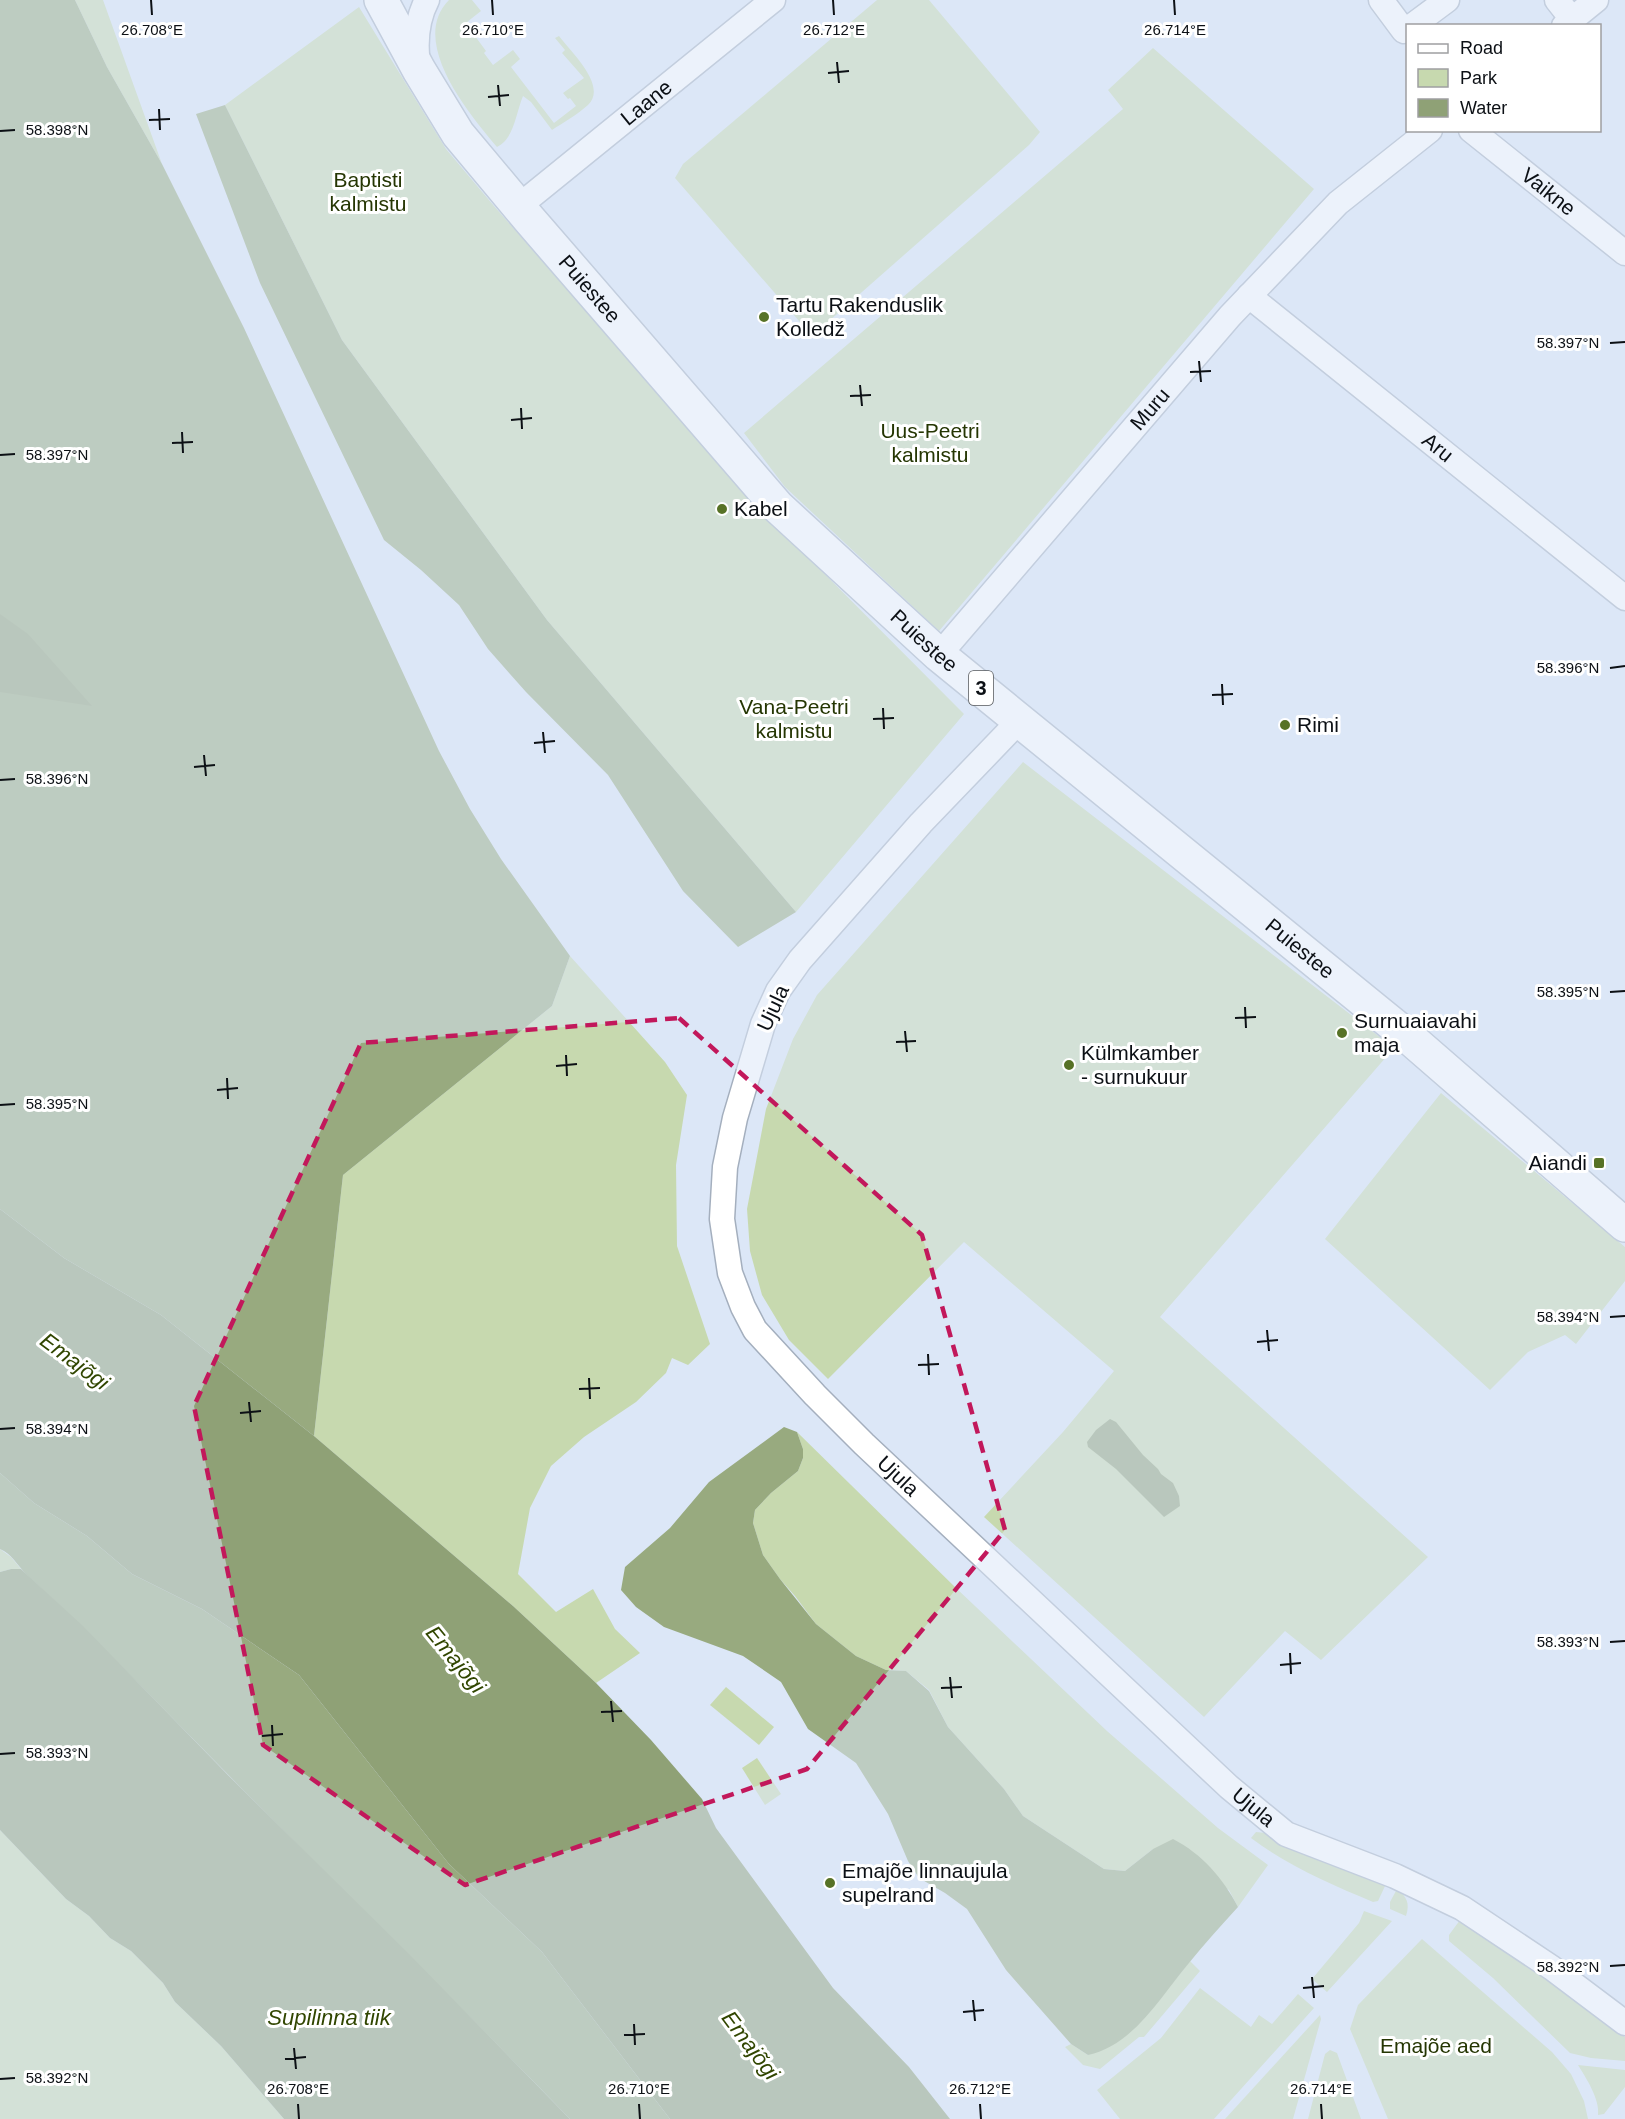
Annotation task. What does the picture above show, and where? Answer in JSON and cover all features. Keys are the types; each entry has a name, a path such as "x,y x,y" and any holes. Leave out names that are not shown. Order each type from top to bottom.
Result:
{"highway":[{"name":"Puiestee","path":"384,1 418,70 458,134 778,507 939,655 1412,1040 1625,1225"}],"street":[{"path":"418,70 417,36 420,18 427,0"},
{"name":"Laane","path":"519,206 773,0"},
{"path":"1381,0 1404,31 1406,29"},
{"path":"1415,24 1447,0"},
{"path":"1557,0 1568,22 1596,0"},
{"name":"Muru","path":"939,655 1249,296 1338,203 1427,132"},
{"name":"Vaikne","path":"1474,132 1625,253"},
{"name":"Aru","path":"1249,296 1625,598"},
{"name":"Ujula","path":"1019,721 921,823 800,960 778,991 764,1024 735,1118 725,1167 722,1219 730,1273 743,1307 755,1330 864,1444 1229,1787 1286,1834 1395,1876 1462,1908 1552,1968 1625,2023"}],"highlighted area":[{"path":"679,1018 922,1235 1005,1530 807,1769 465,1885 263,1745 194,1406 361,1043"}],"green space":[{"path":"75,0 103,0 162,164 107,67"},
{"path":"449,0 472,0 481,11 462,26 472,38 475,36 493,65 513,50 520,59 511,67 554,123 576,106 563,93 584,78 562,53 565,50 555,38 559,36 586,69 591,79 594,88 593,97 588,105 552,130 531,102 523,96 511,132 497,147 459,97 439,56 435,36 438,17"},
{"path":"877,0 929,0 1040,132 1029,145 812,336 675,178 683,164"},
{"name":"Vana-Peetri kalmistu","path":"359,7 446,149 494,206 756,505 964,714 796,912 547,620 342,340 225,105"},
{"name":"Uus-Peetri kalmistu","path":"1153,48 1314,189 939,631 785,487 744,433 1123,109 1108,90"},
{"path":"1023,762 1394,1048 1160,1317 1428,1557 1321,1660 1285,1631 1204,1717 984,1517 1063,1432 1114,1371 964,1242 828,1379 789,1340 762,1295 750,1251 747,1209 766,1109 793,1039 817,995"},
{"path":"570,956 665,1062 687,1095 676,1165 677,1246 710,1344 688,1365 672,1358 666,1373 636,1402 584,1437 551,1466 530,1508 518,1574 556,1612 593,1589 615,1629 640,1653 596,1683 513,1606 314,1436 343,1175 552,1006"},
{"path":"1441,1093 1625,1247 1625,1281 1576,1344 1565,1335 1528,1352 1490,1390 1325,1239"},
{"path":"797,1432 956,1588 1107,1731 1218,1828 1268,1865 1238,1907 1229,1890 1153,1849 1125,1871 1104,1869 1023,1816 1004,1789 948,1727 929,1690 906,1671 886,1670 856,1656 816,1624 763,1555 753,1523 755,1510 771,1493 798,1471 803,1458 803,1449"},
{"path":"0,1549 11,1557 21,1569 0,1572"},
{"path":"726,1687 774,1727 759,1745 710,1705"},
{"path":"757,1758 781,1794 765,1805 742,1768"},
{"path":"0,1830 66,1899 89,1916 110,1938 131,1951 163,1983 175,2002 221,2046 284,2119 0,2119"},
{"path":"1256,1832 1266,1833 1386,1884 1378,1901 1373,1902 1295,1866 1251,1838"},
{"path":"1397,1889 1407,1901 1406,1916 1390,1909 1390,1902"},
{"path":"1364,1911 1392,1921 1327,1992 1312,1979 1359,1923"},
{"path":"1460,1920 1478,1930 1625,2037 1625,2061 1591,2058 1570,2053 1493,1978 1449,1941 1449,1935"},
{"name":"Emajõe aed","path":"1422,1939 1552,2052 1571,2074 1584,2101 1588,2119 1388,2119 1350,2029 1358,2005"},
{"path":"1190,1961 1200,1971 1144,2037 1139,2037 1100,2069 1083,2065 1065,2047 1071,2044 1088,2055 1143,2019"},
{"path":"1200,1988 1251,2027 1259,2015 1272,2024 1298,1994 1314,2008 1214,2119 1120,2119 1097,2090 1161,2038"},
{"path":"1320,2015 1321,2019 1293,2119 1225,2119"},
{"path":"1330,2050 1337,2053 1361,2119 1308,2119 1325,2054"},
{"path":"1578,2065 1625,2070 1625,2087 1604,2114 1598,2115 1595,2096"}],"shaded area":[{"path":"0,0 75,0 107,67 162,164 244,328 439,751 470,809 501,859 570,956 552,1006 343,1175 314,1436 161,1315 64,1258 0,1209"},
{"path":"225,105 342,340 547,620 796,912 738,947 683,891 608,775 526,692 488,649 459,605 384,540 260,283 196,114"},
{"path":"784,1427 797,1432 803,1449 803,1458 798,1471 771,1493 755,1510 753,1523 763,1555 816,1624 856,1656 886,1670 906,1671 929,1691 948,1727 1004,1789 1023,1816 1104,1869 1125,1871 1153,1849 1173,1839 1184,1845 1211,1868 1226,1886 1238,1907 1145,2018 1119,2041 1104,2050 1088,2055 1071,2044 1006,1970 967,1909 919,1878 908,1861 888,1814 856,1763 808,1729 781,1682 743,1656 664,1627 636,1607 621,1590 625,1567 670,1528 709,1482"},
{"path":"0,1473 34,1503 87,1536 132,1574 202,1609 299,1675 449,1864 542,1952 670,2119 570,2119 71,1616 0,1549"}],"water":[{"path":"0,614 28,634 92,706 0,692"},
{"name":"Emajõgi","path":"0,1209 64,1258 161,1315 314,1436 513,1606 596,1683 651,1740 702,1799 716,1828 833,1988 909,2067 950,2119 670,2119 542,1952 449,1864 299,1675 202,1609 132,1574 87,1536 34,1503 0,1473"},
{"path":"1110,1419 1116,1422 1161,1474 1173,1483 1179,1496 1180,1506 1164,1517 1116,1469 1088,1447 1087,1442 1096,1430"},
{"name":"Supilinna tiik","path":"21,1569 83,1626 570,2119 284,2119 221,2046 175,2002 163,1983 131,1951 110,1938 89,1916 66,1899 0,1830 0,1572"}],"place":[{"name":"Tartu Rakenduslik Kolledž","path":"764,317"},
{"name":"Kabel","path":"722,509"},
{"name":"Rimi","path":"1285,725"},
{"name":"Surnuaiavahi maja","path":"1342,1033"},
{"name":"Külmkamber - surnukuur","path":"1069,1065"},
{"name":"Aiandi","path":"1599,1163"},
{"name":"Emajõe linnaujula supelrand","path":"830,1883"}],"park label":[{"name":"Baptisti kalmistu","path":"368,192"}]}
